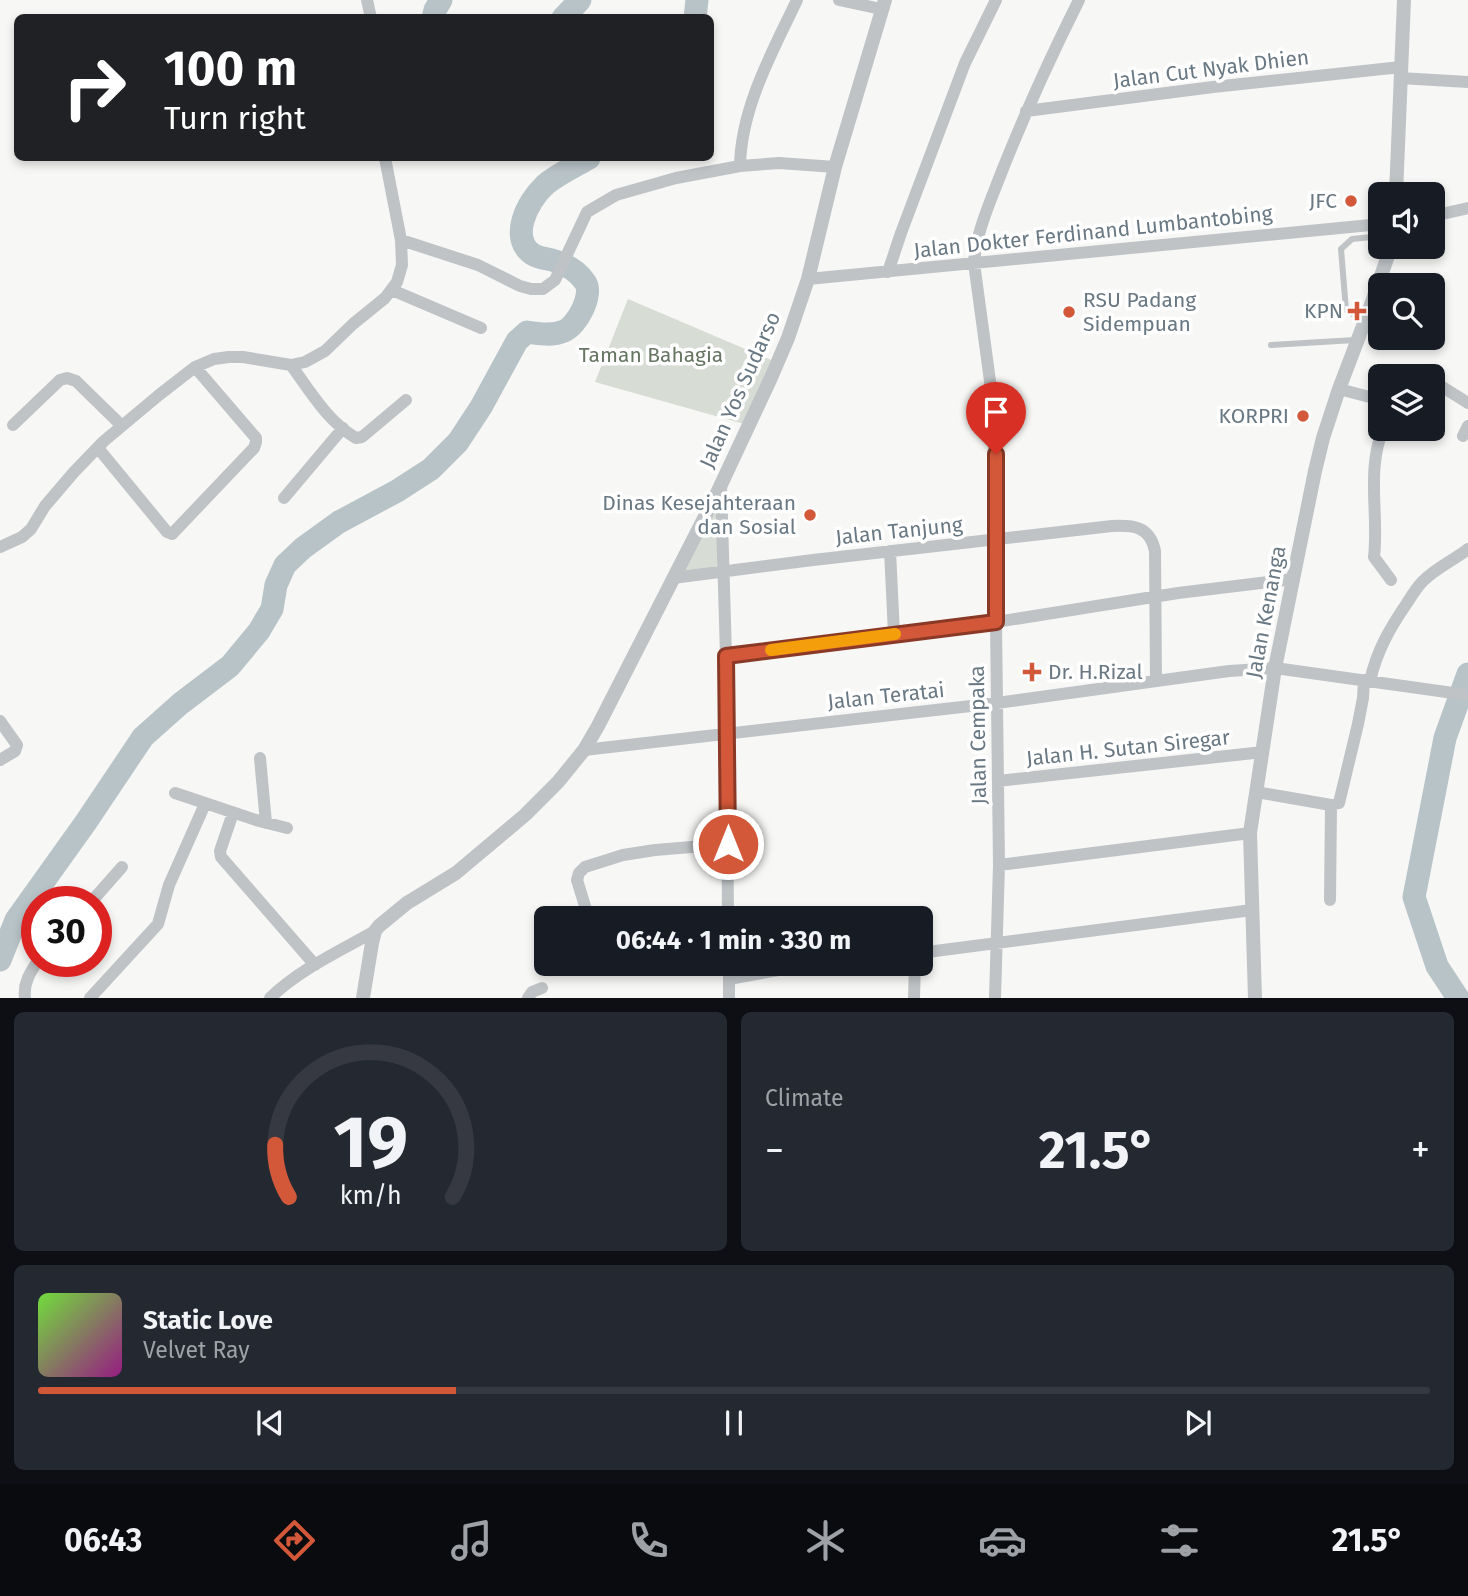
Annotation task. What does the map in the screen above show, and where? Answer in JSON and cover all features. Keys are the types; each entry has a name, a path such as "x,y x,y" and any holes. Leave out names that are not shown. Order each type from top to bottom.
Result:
{"street":[{"path":"740,166 745,127 752,104 768,60 797,0"},
{"path":"839,0 883,4"},
{"path":"888,272 965,63 996,0"},
{"name":"Jalan Cempaka","path":"995,998 999,865 996,484 993,411 974,263 977,240 1026,111 1079,0"},
{"path":"1396,182 1404,0"},
{"name":"Jalan Yos Sudarso","path":"375,931 407,903 456,873 525,815 558,782 584,750 598,726 721,484 788,338 808,279 835,167 883,4"},
{"name":"Jalan Cut Nyak Dhien","path":"1026,111 1227,86 1400,72 1468,82"},
{"path":"0,547 22,537 31,529 45,506 98,448 195,367 214,359 243,357 291,365 305,362 325,351 392,290 402,265 401,240 386,161"},
{"path":"401,240 478,265 531,289 543,289 556,278 587,212 616,195 676,178 740,166 779,163 835,167"},
{"path":"1445,213 1468,208"},
{"name":"Jalan Dokter Ferdinand Lumbantobing","path":"808,279 1368,225"},
{"name":"Jalan Kenanga","path":"1255,998 1250,833 1275,668 1317,460 1339,389 1387,259"},
{"path":"392,290 481,328"},
{"path":"291,365 323,409 352,436 359,439 406,400"},
{"path":"98,448 167,532 172,534 254,448 256,442 256,438 195,367"},
{"path":"13,425 60,380 67,378 76,381 122,426"},
{"path":"1339,389 1368,397"},
{"path":"1445,389 1468,403"},
{"path":"284,498 343,428"},
{"path":"1379,441 1373,475 1374,557 1391,580"},
{"path":"721,484 729,906"},
{"name":"Jalan Tanjung","path":"673,578 1112,526 1137,527 1144,531 1153,543 1155,551 1156,681"},
{"path":"1256,792 1339,803 1367,681 1376,656 1393,623 1417,588 1425,579 1468,549"},
{"path":"890,551 894,634"},
{"path":"726,656 996,622 1178,593 1294,579"},
{"name":"Jalan Teratai","path":"584,750 997,703 1229,671 1275,668 1468,695"},
{"path":"0,721 17,745 15,751 0,760"},
{"name":"Jalan H. Sutan Siregar","path":"998,782 1263,752"},
{"path":"260,758 265,823"},
{"path":"175,793 287,828"},
{"path":"90,998 158,924 169,885 205,804"},
{"path":"1330,900 1331,804"},
{"path":"233,813 220,851 221,857 315,965"},
{"path":"999,865 1250,833"},
{"path":"585,906 578,880 579,873 585,867 623,855 728,844"},
{"path":"105,886 122,867"},
{"path":"933,951 1252,910"},
{"path":"270,998 315,965 375,931"},
{"path":"363,998 375,931"},
{"path":"729,998 729,979 746,976"},
{"path":"914,998 915,976"},
{"path":"25,998 28,977"},
{"path":"528,998 532,992 542,988"}],"lane":[{"path":"1364,321 1346,310 1341,249 1352,239 1368,237"},
{"path":"1271,345 1357,340"}],"green space":[{"name":"Taman Bahagia","path":"628,299 771,360 744,424 595,382"},
{"path":"718,492 721,570 677,575"}],"waterway":[{"path":"434,14 441,0"},
{"path":"567,14 580,0"},
{"path":"695,14 697,0"},
{"path":"0,960 16,920 143,737 180,704 230,666 259,631 272,609 276,585 285,565 339,522 431,469 458,442 481,407 517,341 527,332 555,334 574,323 586,301 585,282 568,267 534,255 526,248 521,231 532,201 544,186 584,161"},
{"path":"1458,998 1437,966 1414,897 1445,738 1468,674"}],"slow traffic":[{"path":"771,650 895,634"}],"place":[{"name":"JFC","path":"1351,201"},
{"name":"KPN","path":"1357,311"},
{"name":"RSU Padang Sidempuan","path":"1069,312"},
{"name":"KORPRI","path":"1303,416"},
{"name":"Dinas Kesejahteraan dan Sosial","path":"810,515"},
{"name":"Dr. H.Rizal","path":"1032,672"}],"route":[{"path":"728,844 726,656 996,622 996,454"}]}
